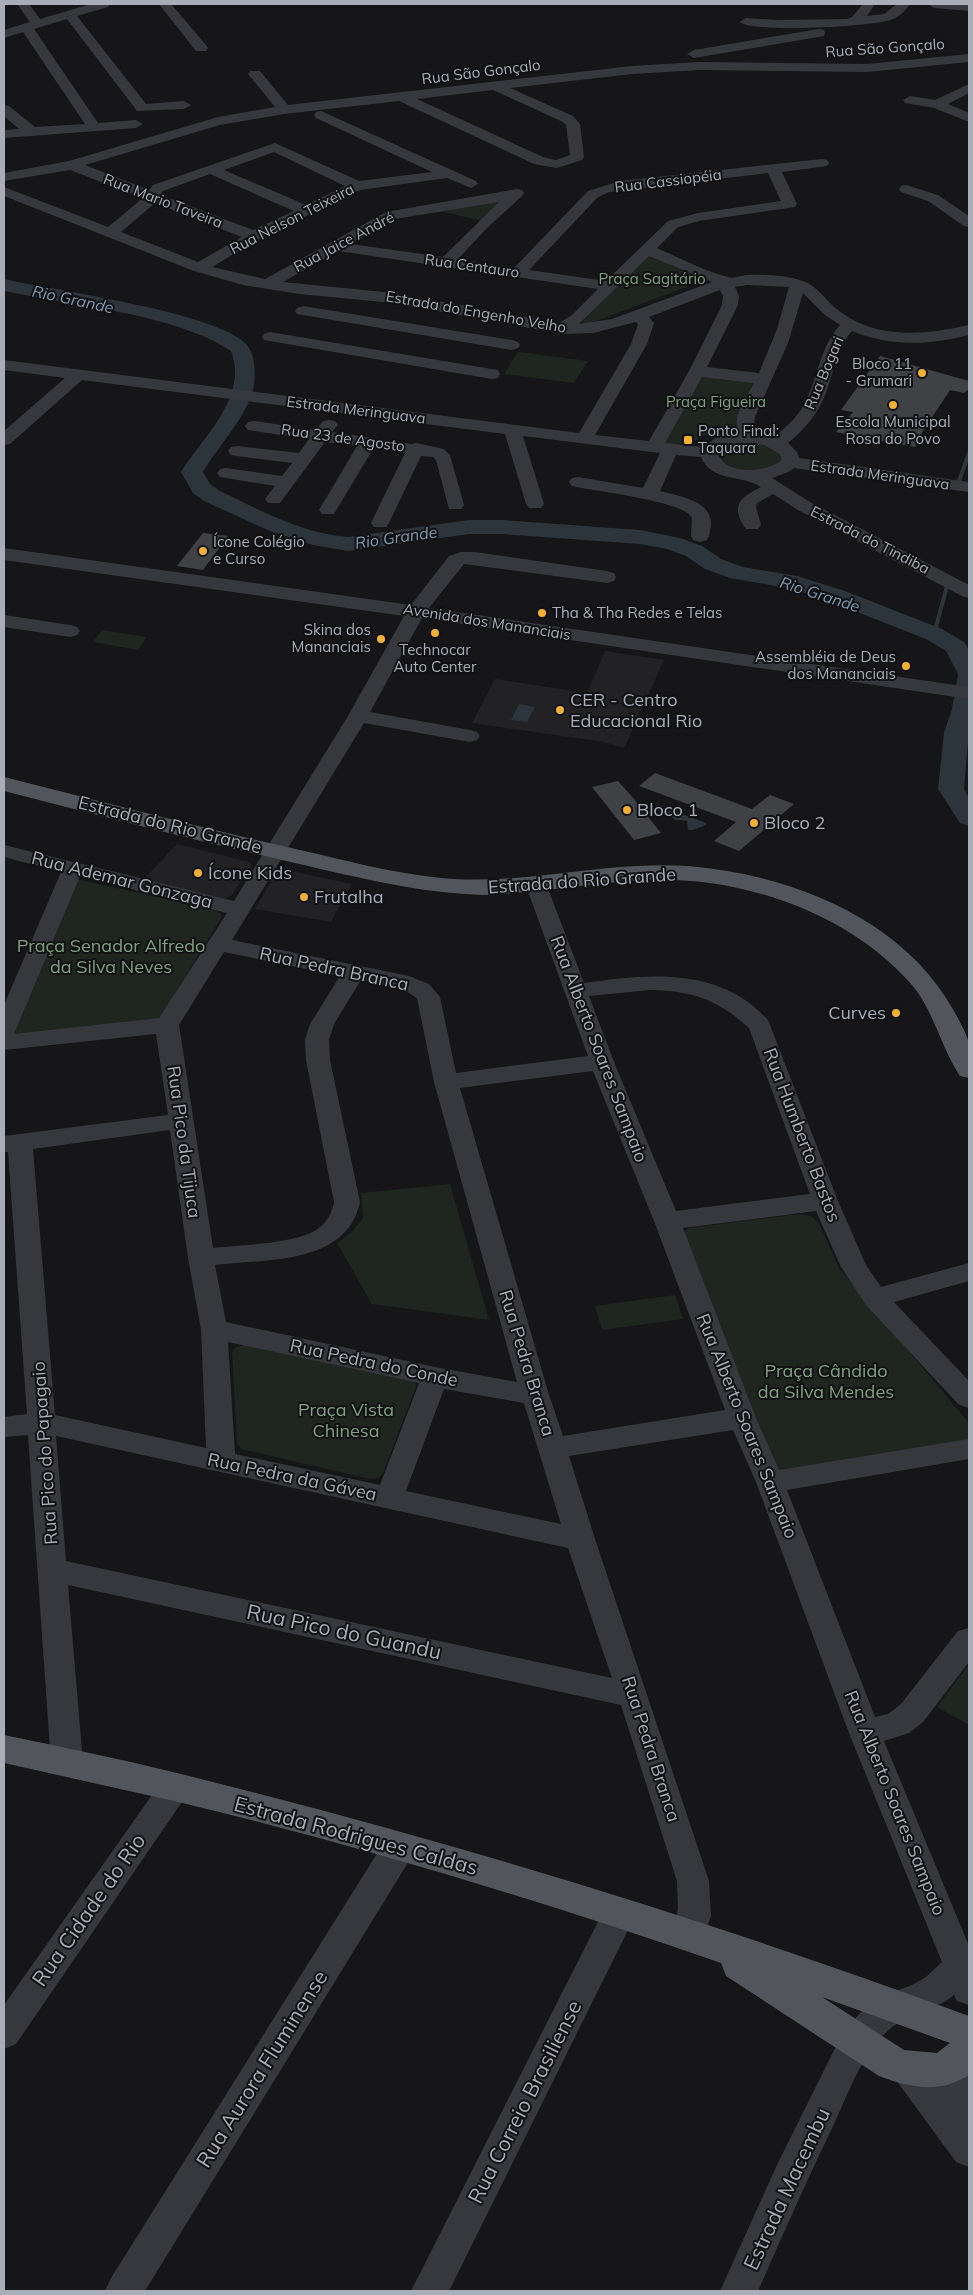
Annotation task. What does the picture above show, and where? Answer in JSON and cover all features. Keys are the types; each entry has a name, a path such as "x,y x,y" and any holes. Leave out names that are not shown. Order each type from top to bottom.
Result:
{"main road":[{"name":"Estrada do Rio Grande","path":"4,784 276,852 390,878 437,886 481,888 537,886 653,873 685,874 773,891 807,902 862,929 909,965 937,1004 969,1070"},
{"name":"Estrada Rodrigues Caldas","path":"4,1749 175,1787 400,1846 620,1912 897,2006 969,2033"},
{"name":"Estrada Rodrigues Caldas","path":"696,1939 883,2057 928,2072 960,2056"}],"street":[{"path":"23,4 33,27 94,127"},
{"path":"4,34 70,16 82,7 104,4"},
{"path":"165,4 201,48"},
{"path":"857,20 869,4"},
{"path":"746,22 798,24 883,19 894,16 904,4"},
{"path":"934,4 969,7"},
{"path":"70,16 142,108 184,105"},
{"path":"657,68 656,62 676,56 819,33"},
{"name":"Rua São Gonçalo","path":"4,177 71,165 218,121 284,110 657,68 732,66 867,68 969,58"},
{"path":"255,74 284,110"},
{"path":"402,97 539,161 557,164 577,158 573,124 568,119 496,87"},
{"path":"937,104 969,88"},
{"path":"910,100 937,104 969,118"},
{"path":"4,109 32,132"},
{"path":"322,115 471,184"},
{"path":"4,134 136,124"},
{"path":"111,232 152,198 158,188 275,147 358,186"},
{"name":"Rua Cassiopéia","path":"518,272 598,191 620,185 822,164"},
{"name":"Rua Mario Taveira","path":"71,165 254,236"},
{"path":"210,169 304,210"},
{"path":"773,169 797,202 682,220 673,224 608,286 579,329 592,338 605,326 642,319 658,308 705,288 725,282 752,279 804,287 834,315 850,324 887,335 913,339 949,336 969,330"},
{"name":"Rua Nelson Teixeira","path":"199,268 304,210 358,186 448,174"},
{"path":"906,189 933,198 969,223"},
{"name":"Estrada do Engenho Velho","path":"4,191 199,268 267,284 422,302 562,329 579,329"},
{"name":"Rua Jaice André","path":"267,284 336,246 378,220 402,211 518,192 482,224"},
{"path":"413,210 482,224"},
{"path":"446,263 482,224"},
{"name":"Rua Centauro","path":"336,246 608,286"},
{"path":"646,249 725,282 732,296 730,304 697,370 662,448 649,495"},
{"path":"755,438 744,424 765,379 792,308 797,285"},
{"path":"397,326 422,302"},
{"path":"792,308 822,304"},
{"path":"302,311 512,345"},
{"path":"299,342 329,315"},
{"path":"584,439 639,344 642,319"},
{"name":"Rua Bogari","path":"777,443 804,419 814,402 838,336 850,324"},
{"path":"270,337 492,374"},
{"path":"464,369 487,341"},
{"name":"Estrada Meringuava","path":"4,365 271,400 708,453"},
{"path":"697,370 765,379"},
{"path":"4,440 79,374"},
{"path":"274,499 342,408"},
{"name":"Rua 23 de Agosto","path":"254,426 424,449"},
{"path":"512,430 535,504"},
{"path":"752,525 747,507 748,500 790,462 791,456 786,449 777,443 755,438 724,441 714,446 708,453 709,460 726,471 768,480"},
{"path":"328,510 368,442"},
{"path":"380,523 399,486 424,449 438,453 444,459 455,505"},
{"path":"236,451 304,459"},
{"name":"Estrada Meringuava","path":"790,462 969,487"},
{"path":"226,473 287,482"},
{"name":"Estrada do Tindiba","path":"768,480 804,506 969,592"},
{"path":"578,482 649,495 694,506 700,513 700,536"},
{"name":"Avenida dos Mananciais","path":"7,558 416,612 969,693"},
{"path":"4,1043 166,1025 276,852 358,716 416,612 456,560 475,558 607,577"},
{"path":"4,621 70,631"},
{"path":"358,716 470,736"},
{"name":"Rua Ademar Gonzaga","path":"4,851 239,909"},
{"path":"4,1032 73,868"},
{"name":"Rua Alberto Soares Sampaio","path":"537,886 574,991 667,1221 742,1418 770,1482 865,1733 965,1977 950,1978 923,1998 897,2006"},
{"name":"Rua Pedra Branca","path":"217,944 409,983 421,989 428,997 446,1082 534,1395 553,1448 580,1539 634,1695 693,1881 696,1899 692,1927 696,1939"},
{"path":"201,1258 304,1246 326,1236 344,1216 347,1202 318,1060 317,1040 322,1024 355,971"},
{"name":"Rua Humberto Bastos","path":"574,991 644,982 667,982 717,994 748,1012 760,1025 825,1201 854,1267 875,1298 969,1398"},
{"name":"Rua Pico da Tijuca","path":"166,1025 201,1258 214,1329 222,1462"},
{"path":"446,1082 602,1062"},
{"path":"12,1144 181,1121"},
{"name":"Rua Pico do Papagaio","path":"12,1144 42,1423 68,1763"},
{"path":"667,1221 825,1201"},
{"path":"875,1298 969,1272"},
{"name":"Rua Pedra do Conde","path":"214,1329 435,1377 534,1395"},
{"path":"388,1498 435,1377"},
{"path":"553,1448 742,1418"},
{"name":"Rua Pedra da Gávea","path":"4,1427 42,1423 580,1539"},
{"path":"770,1482 969,1449"},
{"name":"Rua Pico do Guandu","path":"54,1570 634,1695"},
{"path":"865,1733 898,1724 912,1713 969,1640"},
{"name":"Rua Cidade do Rio","path":"4,2033 175,1787"},
{"name":"Rua Aurora Fluminense","path":"124,2291 400,1846"},
{"name":"Rua Correio Brasiliense","path":"430,2291 620,1912"},
{"name":"Estrada Macembu","path":"739,2291 789,2179 834,2086 883,2057 878,2017 897,2006"},
{"path":"960,2056 950,2088 952,2107 965,2145"},
{"path":"883,2057 965,2145"}],"shaded area":[{"name":"CER - Centro Educacional Rio","path":"605,651 664,660 624,748 604,742 472,723 495,679 587,693"},
{"path":"519,704 535,707 527,722 511,720"},
{"path":"671,810 706,823 706,825 688,830 687,821 673,818 667,813"},
{"name":"Ícone Kids","path":"177,844 249,862 252,865 231,896 224,899 143,880"},
{"name":"Frutalha","path":"280,870 352,884 331,922 255,909 276,873"}],"green space":[{"path":"495,202 501,204 483,221 435,210"},
{"name":"Praça Sagitário","path":"645,256 650,256 705,280 591,323 584,323 583,321"},
{"path":"518,352 588,361 574,383 504,374"},
{"name":"Praça Figueira","path":"702,375 755,380 755,385 736,426 706,435 690,445 666,444 663,441"},
{"path":"746,441 763,442 779,449 783,460 767,468 751,471 735,468 719,458 720,449 728,444"},
{"path":"102,630 147,637 138,650 93,642"},
{"name":"Praça Senador Alfredo da Silva Neves","path":"76,879 213,909 221,914 221,918 164,1012 156,1020 14,1036 7,1027"},
{"path":"450,1184 489,1320 372,1304 337,1243 352,1232 363,1218 361,1193"},
{"name":"Praça Cândido da Silva Mendes","path":"800,1214 811,1216 819,1223 839,1268 969,1423 969,1442 960,1446 779,1471 769,1466 682,1232 689,1228"},
{"path":"675,1295 683,1319 602,1330 595,1306"},
{"name":"Praça Vista Chinesa","path":"245,1345 415,1382 416,1387 383,1473 379,1478 370,1479 241,1449 237,1443 232,1352 236,1347"},
{"path":"969,1664 969,1725 937,1707"}],"building":[{"path":"880,356 969,381 969,389 964,393 950,390 921,434 923,434 915,447 836,432 853,412 841,410"},
{"name":"Ícone Colégio e Curso","path":"203,533 228,536 203,570 177,566"},
{"path":"655,773 752,809 770,795 794,804 739,851 714,841 736,822 639,786"},
{"name":"Bloco 1","path":"618,781 661,833 634,840 592,787"}],"waterway":[{"name":"Rio Grande","path":"4,285 165,318 223,336 238,347 244,365 242,393 230,416 192,472 201,488 212,496 278,527 313,539 348,544 469,527 502,527 640,537 672,543 694,551 713,564 738,573 797,583 837,596 934,634 956,647 969,672"},
{"path":"959,481 969,453"},
{"path":"934,634 947,586"},
{"name":"Rio Grande","path":"969,676 964,709 956,733 951,789 969,818"}],"place":[{"name":"Bloco 11 - Grumari","path":"922,373"},
{"name":"Escola Municipal Rosa do Povo","path":"893,405"},
{"name":"Ponto Final: Taquara","path":"688,440"},
{"name":"Ícone Colégio e Curso","path":"203,551"},
{"name":"Tha & Tha Redes e Telas","path":"542,613"},
{"name":"Technocar Auto Center","path":"435,633"},
{"name":"Skina dos Mananciais","path":"381,639"},
{"name":"Assembléia de Deus dos Mananciais","path":"906,666"},
{"name":"CER - Centro Educacional Rio","path":"560,710"},
{"name":"Bloco 1","path":"627,810"},
{"name":"Bloco 2","path":"754,823"},
{"name":"Ícone Kids","path":"198,873"},
{"name":"Frutalha","path":"304,897"},
{"name":"Curves","path":"896,1013"}]}
